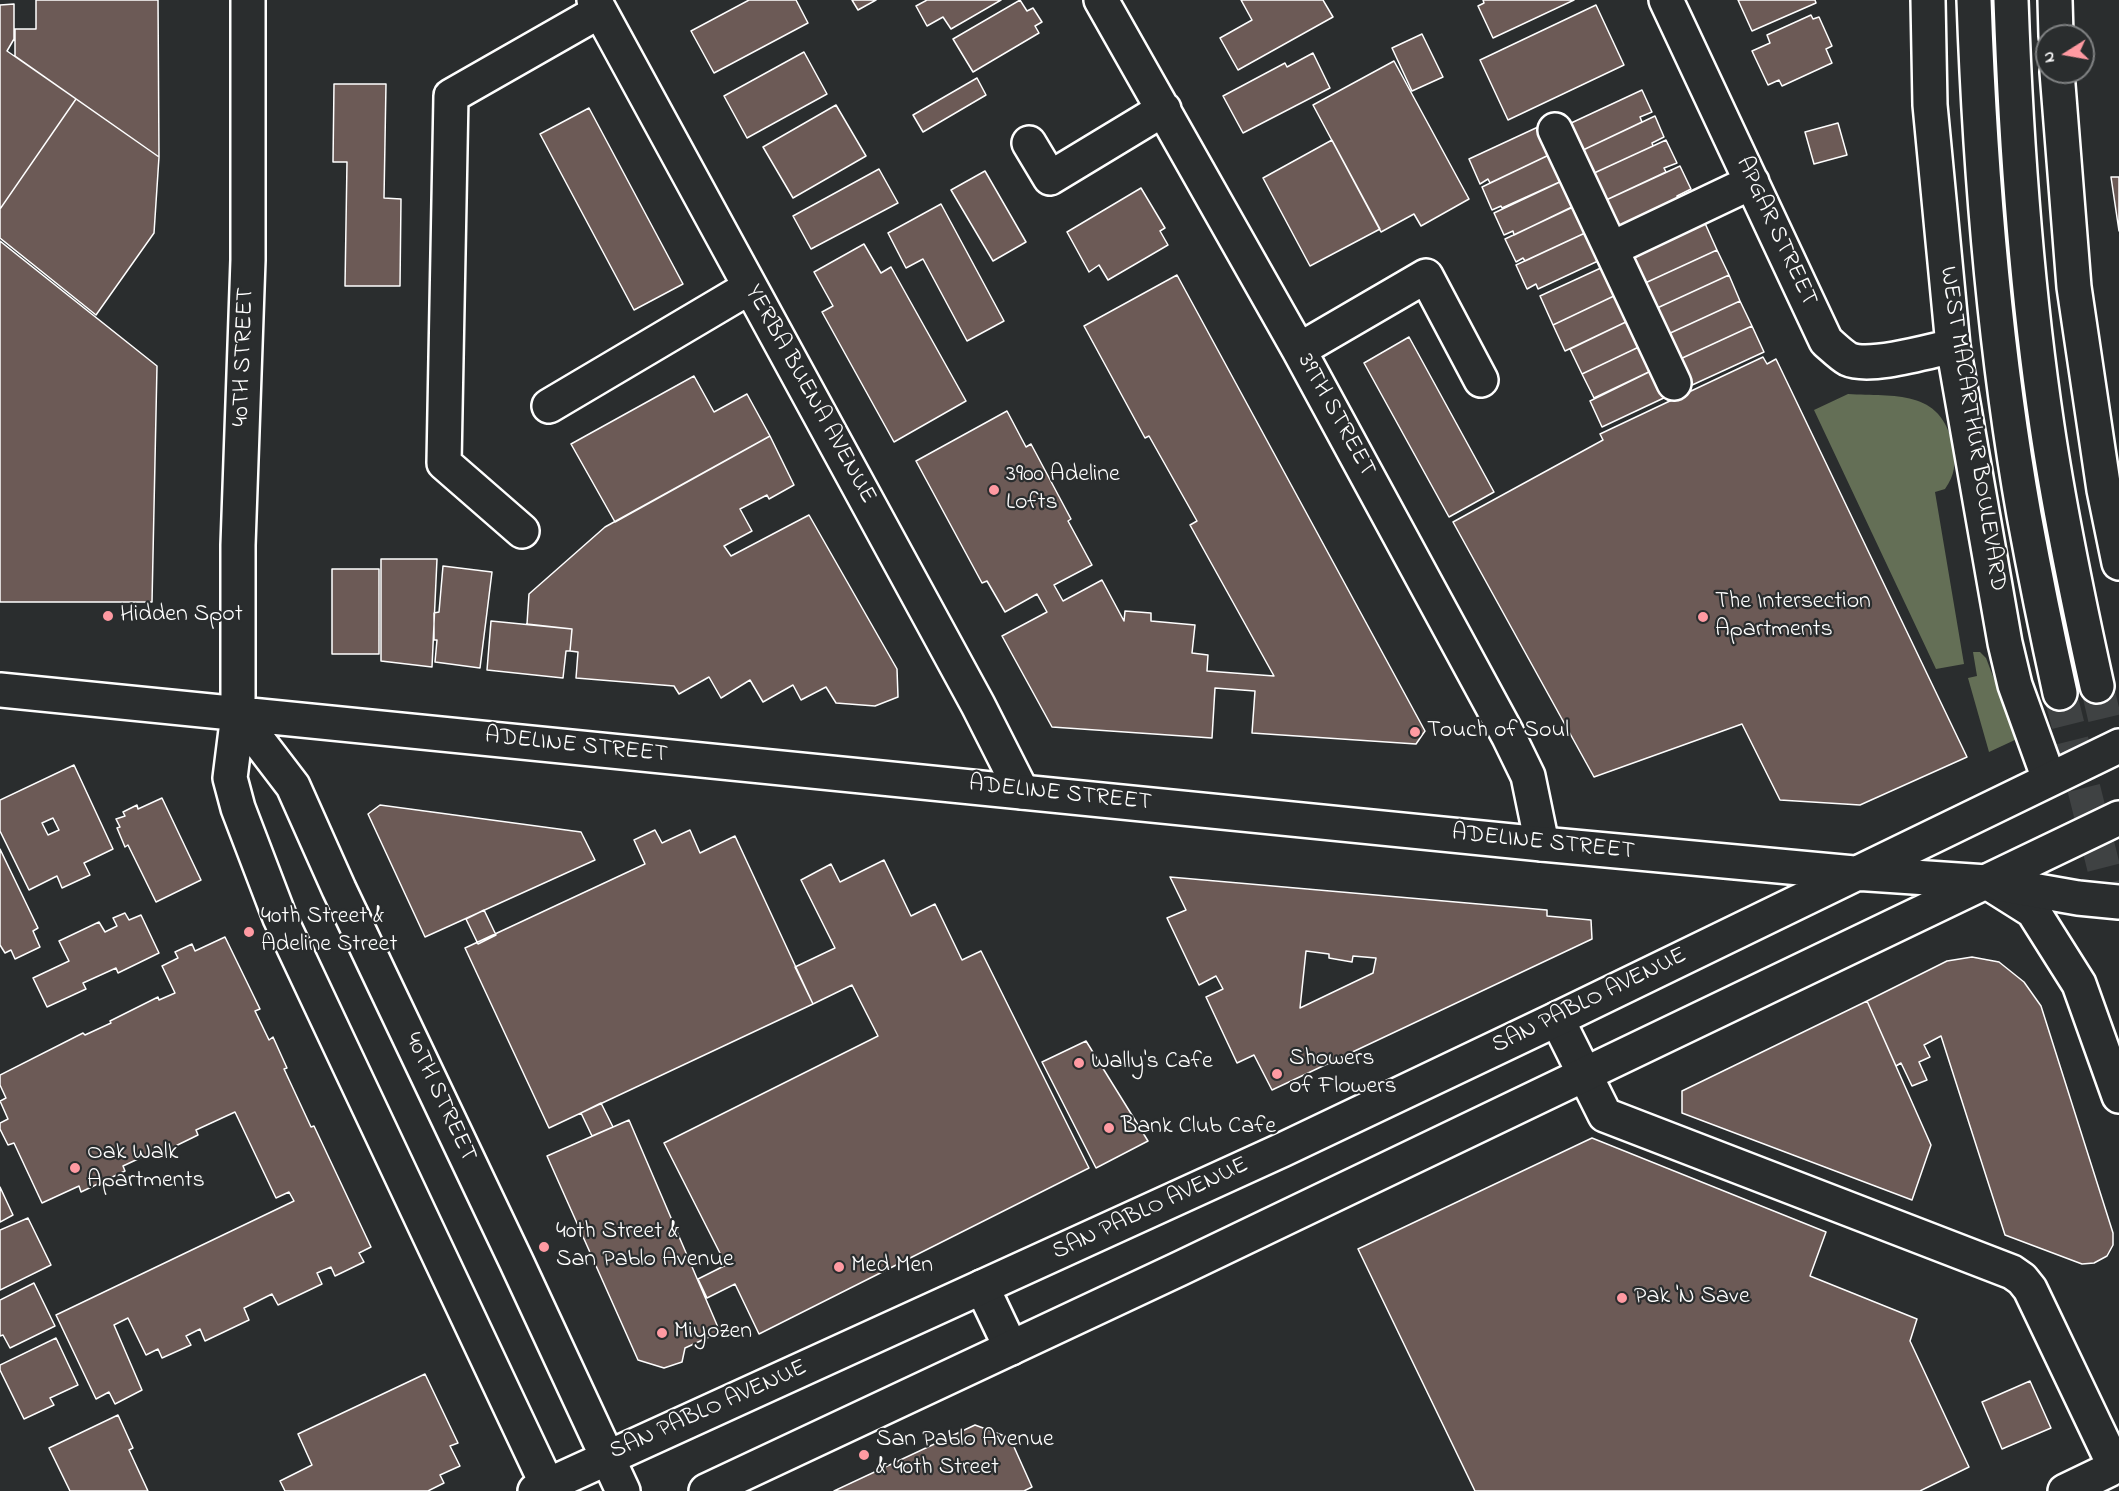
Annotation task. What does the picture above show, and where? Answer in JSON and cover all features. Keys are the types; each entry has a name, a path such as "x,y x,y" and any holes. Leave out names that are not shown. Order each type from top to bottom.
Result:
{"main road":[{"name":"40TH STREET","path":"248,0 248,260 238,545 238,714 230,778 238,808 280,918 544,1489"},
{"name":"39TH STREET","path":"1101,0 1299,350 1528,776 1542,844"},
{"name":"APGAR STREET","path":"1666,0 1826,341 1848,359 1865,362 1883,361 1953,346"},
{"name":"WEST MACARTHUR BOULEVARD","path":"1928,0 1929,105 1953,346 2005,643 2015,685 2049,778"},
{"path":"1974,0 1983,177 2000,348 2024,514 2060,693"},
{"path":"2011,0 2019,174 2047,425 2074,577 2097,686"},
{"path":"2055,0 2056,24"},
{"path":"522,531 444,463 452,96 597,5"},
{"name":"YERBA BUENA AVENUE","path":"597,5 978,705 1022,792"},
{"path":"2058,84 2074,287 2104,490 2119,563"},
{"path":"1029,143 1050,178 1164,109"},
{"path":"1555,130 1674,383"},
{"path":"1611,249 1752,182"},
{"path":"1299,350 1426,276 1481,380"},
{"path":"549,406 750,287"},
{"name":"ADELINE STREET","path":"0,690 1542,844 1854,873 1987,882 2078,898 2119,902"},
{"name":"40TH STREET","path":"238,714 293,786 339,889 623,1491"},
{"name":"SAN PABLO AVENUE","path":"544,1489 608,1457 1290,1146 2119,746"},
{"path":"706,1491 1011,1348 2119,818"},
{"path":"1987,882 2032,911 2079,984 2119,1096"},
{"path":"1557,1019 1605,1115 2012,1272 2022,1279 2030,1289 2117,1466 2065,1491"},
{"path":"982,1287 1011,1348"}],"green space":[{"path":"1848,394 1898,396 1913,399 1927,405 1938,414 1947,427 1953,446 1954,469 1945,489 1935,492 1964,664 1936,669 1814,410"},
{"path":"1973,652 1980,652 1986,658 2017,739 1989,752 1968,678 1977,676"}],"building":[{"path":"36,0 158,0 159,157 15,56 15,29 36,29"},
{"path":"749,0 796,0 808,23 714,73 691,31"},
{"path":"852,0 876,0 858,10"},
{"path":"927,0 1001,0 951,29 943,17 927,26 916,6"},
{"path":"1020,0 1027,11 1033,8 1042,22 1035,26 1039,33 973,72 953,39"},
{"path":"1241,0 1323,0 1333,17 1238,70 1220,38 1252,20"},
{"path":"1483,0 1574,0 1493,38 1478,6 1484,3"},
{"path":"1738,0 1815,0 1816,3 1752,31"},
{"path":"14,4 14,39 7,51 76,99 0,209 0,5"},
{"path":"1596,5 1624,65 1508,120 1480,60"},
{"path":"1811,15 1813,19 1819,17 1832,46 1826,49 1832,63 1782,86 1779,80 1768,85 1752,51 1770,43 1767,35"},
{"path":"1422,34 1443,77 1412,91 1392,48"},
{"path":"804,52 827,94 747,138 724,96"},
{"path":"1313,53 1330,88 1243,133 1223,96 1285,63 1287,67"},
{"path":"1394,61 1469,199 1421,226 1414,214 1381,232 1313,105"},
{"path":"977,78 986,95 923,132 913,115"},
{"path":"334,84 386,84 384,198 401,199 400,286 345,286 347,162 333,162"},
{"path":"1642,90 1652,112 1640,117 1642,122 1581,151 1569,124"},
{"path":"76,99 159,157 154,233 96,315 0,238 0,209"},
{"path":"836,105 866,156 793,198 763,147"},
{"path":"589,108 683,284 634,310 540,134"},
{"path":"1655,116 1664,137 1652,143 1653,146 1592,174 1581,151"},
{"path":"1838,123 1847,155 1814,164 1805,132"},
{"path":"1538,127 1551,154 1490,183 1488,179 1480,184 1469,159"},
{"path":"1332,140 1380,229 1310,266 1263,178"},
{"path":"1666,140 1677,163 1664,168 1666,172 1604,201 1592,174"},
{"path":"1551,154 1564,180 1502,208 1501,206 1492,210 1482,187"},
{"path":"1680,166 1691,189 1677,196 1678,199 1617,227 1604,201"},
{"path":"879,169 898,203 811,249 793,216"},
{"path":"985,171 1026,242 993,261 951,190"},
{"path":"2111,177 2119,177 2119,231"},
{"path":"1564,180 1576,205 1514,235 1513,231 1504,235 1494,213"},
{"path":"1141,188 1165,228 1160,231 1168,245 1108,280 1099,265 1089,272 1067,232"},
{"path":"941,204 1004,321 967,341 923,259 906,268 888,233"},
{"path":"1573,207 1585,233 1525,261 1523,258 1516,262 1505,239"},
{"path":"1704,221 1717,250 1643,284 1630,255"},
{"path":"1585,233 1598,261 1538,289 1536,284 1527,289 1516,265"},
{"path":"0,241 157,366 152,602 0,602"},
{"path":"864,244 881,273 891,267 966,401 894,442 822,312 833,306 814,272"},
{"path":"1717,250 1729,275 1655,309 1643,284"},
{"path":"1603,267 1616,295 1553,325 1540,296"},
{"name":"3900 Adeline Lofts","path":"1177,275 1425,731 1416,744 1252,733 1255,691 1215,688 1212,738 1052,727 1002,636 1047,612 1037,594 1005,612 987,581 982,583 916,461 1007,411 1026,447 1031,444 1071,519 1068,521 1092,565 1054,585 1063,601 1102,580 1124,621 1125,611 1151,613 1151,621 1195,625 1192,653 1208,655 1207,671 1274,676 1190,525 1197,521 1149,436 1145,438 1084,326"},
{"path":"1729,275 1740,301 1666,335 1655,309"},
{"path":"1616,295 1628,321 1565,351 1553,325"},
{"path":"1740,301 1752,326 1678,360 1666,335"},
{"path":"1632,319 1643,345 1582,374 1570,349"},
{"path":"1752,326 1764,352 1690,386 1678,360"},
{"path":"1409,337 1494,492 1449,517 1364,363"},
{"path":"1643,345 1655,369 1594,398 1582,374"},
{"name":"The Intersection Apartments","path":"1763,357 1767,364 1776,359 1967,757 1860,805 1780,800 1742,724 1594,777 1453,522 1603,440 1600,434"},
{"path":"1655,369 1668,396 1602,427 1590,401"},
{"path":"694,376 714,412 747,394 770,436 615,522 571,444"},
{"path":"770,436 794,485 769,499 767,495 740,509 752,531 724,546 731,556 809,515 897,669 898,697 875,706 836,703 826,687 801,700 793,685 763,702 750,680 721,698 709,677 679,694 674,686 576,678 578,652 570,651 572,629 527,624 529,594 605,527"},
{"path":"381,559 437,559 432,667 381,661"},
{"path":"443,566 492,572 480,668 435,662 437,640 434,640 434,613 439,612"},
{"path":"332,569 379,569 379,654 332,654"},
{"path":"491,621 572,629 570,651 566,651 563,678 487,670"},
{"path":"74,765 113,849 84,863 90,875 62,888 57,876 29,890 0,831 0,800","holes":["53,818 59,830 48,835 42,823"]},
{"path":"162,798 201,880 156,902 128,845 125,847 117,828 120,827 116,819 125,816 123,812 137,805 138,809"},
{"path":"380,805 581,832 595,860 425,937 368,814"},
{"path":"655,830 662,843 690,830 700,853 735,836 813,1004 549,1128 465,948 645,864 634,840"},
{"path":"0,849 38,928 33,931 40,947 15,959 11,950 5,953 0,945"},
{"path":"884,860 911,916 935,904 962,960 981,951 1089,1168 759,1334 735,1284 707,1298 698,1279 726,1265 664,1143 878,1036 852,985 813,1004 795,967 835,948 801,880 831,864 840,882"},
{"path":"1170,877 1547,910 1547,916 1591,920 1592,939 1272,1090 1254,1055 1237,1063 1206,997 1223,989 1216,976 1199,985 1167,918 1186,910","holes":["1306,951 1329,954 1329,958 1352,962 1353,956 1376,958 1373,973 1300,1008"]},
{"path":"484,910 496,935 478,944 466,919"},
{"path":"125,913 129,920 141,915 159,953 118,973 116,968 83,983 86,989 47,1007 33,978 69,961 59,941 99,922 105,932 117,926 113,918"},
{"name":"Oak Walk Apartments","path":"225,937 260,1009 255,1011 269,1040 273,1037 287,1068 284,1069 311,1127 314,1126 371,1247 359,1253 364,1262 335,1276 331,1267 317,1273 322,1284 278,1305 272,1294 244,1308 249,1320 205,1341 200,1329 186,1336 191,1345 162,1358 158,1349 146,1355 128,1318 114,1325 142,1390 115,1404 109,1392 96,1399 56,1315 294,1201 289,1192 276,1198 235,1112 196,1130 198,1135 155,1156 153,1152 123,1166 125,1171 81,1192 79,1186 42,1203 14,1143 8,1145 0,1129 0,1123 8,1119 0,1101 6,1098 0,1085 0,1075 83,1033 85,1035 111,1023 110,1021 158,997 159,1000 175,993 162,966 178,958 175,952 192,944 195,951"},
{"path":"1972,957 1999,962 2024,982 2041,1006 2113,1233 2113,1245 2107,1256 2094,1263 2082,1264 2005,1235 1941,1036 1924,1045 1930,1057 1919,1062 1927,1080 1912,1086 1901,1063 1896,1066 1867,1001 1947,961"},
{"path":"1867,1001 1931,1145 1912,1200 1682,1113 1682,1091"},
{"path":"1086,1041 1148,1141 1096,1168 1042,1062"},
{"path":"601,1103 613,1127 592,1136 581,1113"},
{"path":"629,1120 720,1332 685,1348 682,1362 664,1368 638,1360 547,1156"},
{"name":"Pak 'N Save","path":"1592,1138 1826,1232 1810,1276 1917,1319 1910,1341 1969,1467 1920,1491 1475,1491 1358,1249"},
{"path":"0,1187 13,1215 0,1222"},
{"path":"28,1218 51,1265 0,1290 0,1230"},
{"path":"34,1283 55,1326 10,1348 3,1335 0,1336 0,1300"},
{"path":"56,1338 78,1385 50,1398 54,1405 24,1419 0,1370 0,1365"},
{"path":"425,1374 458,1443 450,1446 460,1466 440,1475 444,1483 428,1491 285,1491 280,1481 312,1465 298,1434"},
{"path":"2030,1381 2051,1428 2002,1449 1982,1402"},
{"path":"118,1415 133,1448 129,1450 148,1491 70,1491 49,1448"},
{"path":"975,1425 1010,1438 1032,1487 1024,1491 834,1491"}],"tunnel":[{"path":"2097,686 2119,780"},
{"path":"2060,693 2119,929"}],"place":[{"name":"3900 Adeline Lofts","path":"994,490"},
{"name":"Hidden Spot","path":"108,616"},
{"name":"The Intersection Apartments","path":"1703,617"},
{"name":"Touch of Soul","path":"1415,732"},
{"name":"40th Street & Adeline Street","path":"249,932"},
{"name":"Wally's Cafe","path":"1079,1063"},
{"name":"Showers of Flowers","path":"1277,1074"},
{"name":"Bank Club Cafe","path":"1109,1128"},
{"name":"Oak Walk Apartments","path":"75,1168"},
{"name":"40th Street & San Pablo Avenue","path":"544,1247"},
{"name":"Med Men","path":"839,1267"},
{"name":"Pak 'N Save","path":"1622,1298"},
{"name":"Miyozen","path":"662,1333"},
{"name":"San Pablo Avenue & 40th Street","path":"864,1455"}]}
